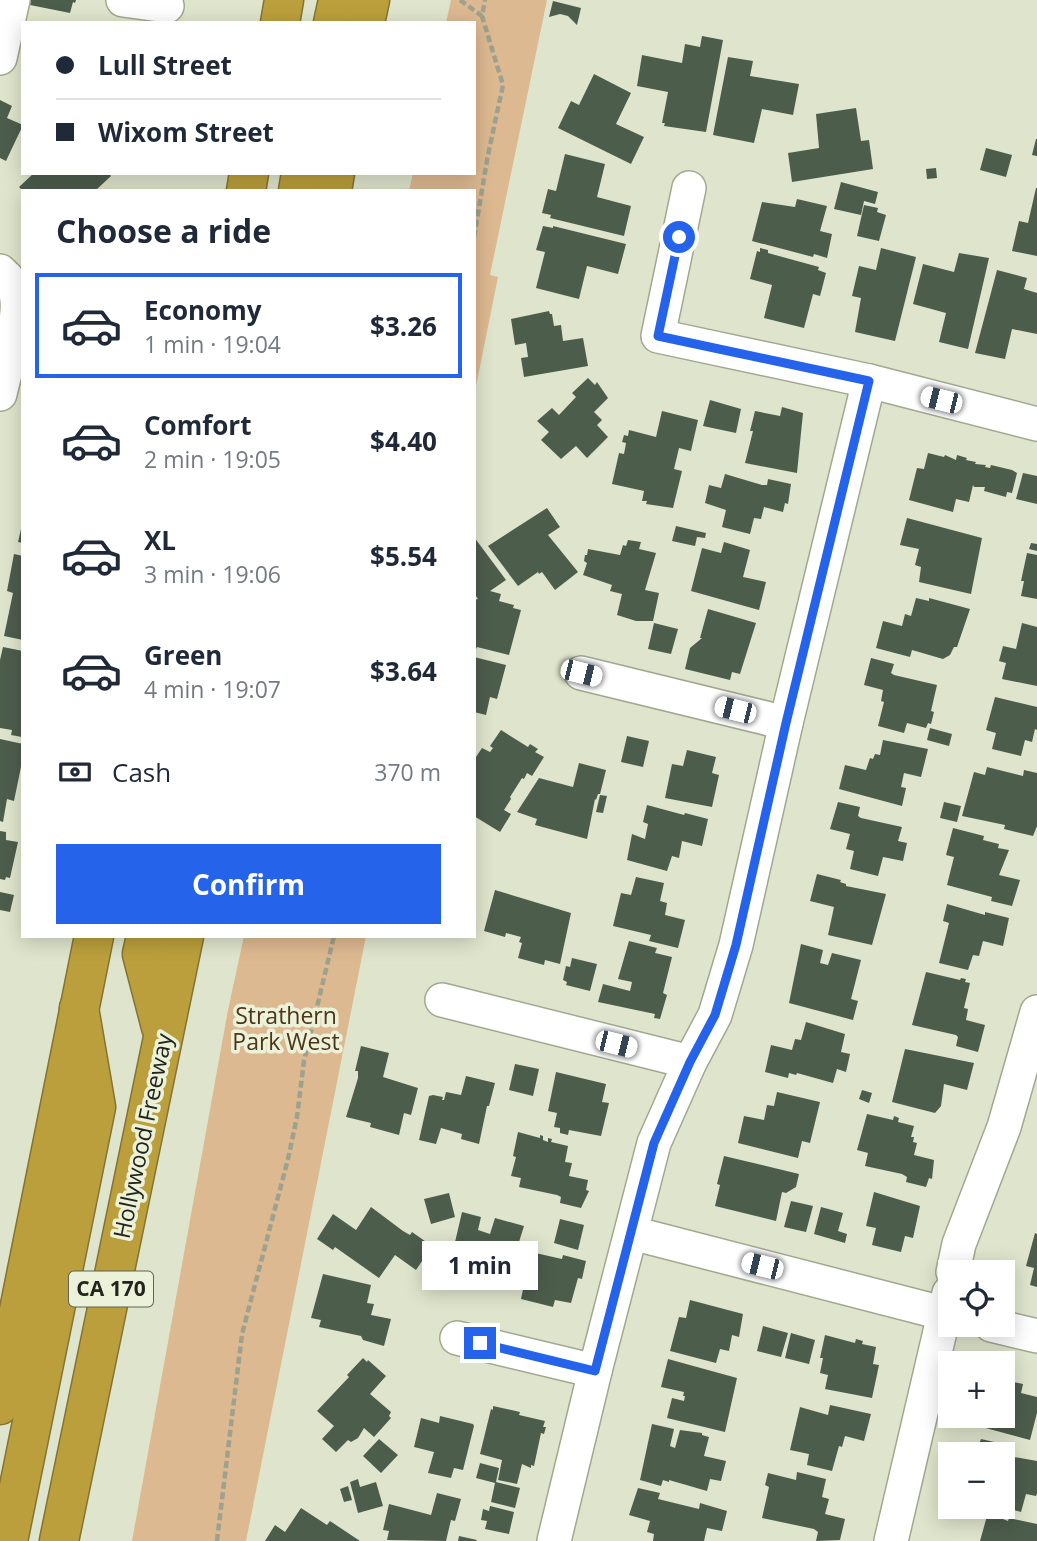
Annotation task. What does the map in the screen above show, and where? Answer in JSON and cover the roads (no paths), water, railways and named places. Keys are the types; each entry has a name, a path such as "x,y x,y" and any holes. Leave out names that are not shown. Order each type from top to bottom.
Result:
{"highway":[{"path":"280,21 284,0"},
{"path":"333,21 338,0"},
{"path":"365,21 370,0"},
{"path":"0,1405 94,938"},
{"path":"146,938 142,954 164,1036"},
{"name":"Hollywood Freeway","path":"59,1541 184,938"},
{"path":"8,1541 96,1107 79,1008"}],"street":[{"path":"0,58 13,0"},
{"path":"123,0 167,6"},
{"path":"689,188 658,336 869,381 1037,424"},
{"path":"0,394 16,315 8,283"},
{"path":"554,1541 654,1143 690,1062 715,1015 736,945 786,723 869,381"},
{"path":"581,673 786,723"},
{"path":"442,1000 690,1062"},
{"path":"956,1260 959,1244 1004,1127 1037,1012"},
{"path":"632,1233 938,1303"},
{"path":"1015,1331 1037,1336"},
{"path":"891,1541 941,1337"},
{"path":"457,1338 595,1371"}],"park label":[{"name":"Strathern Park West","path":"286,1029"}]}
